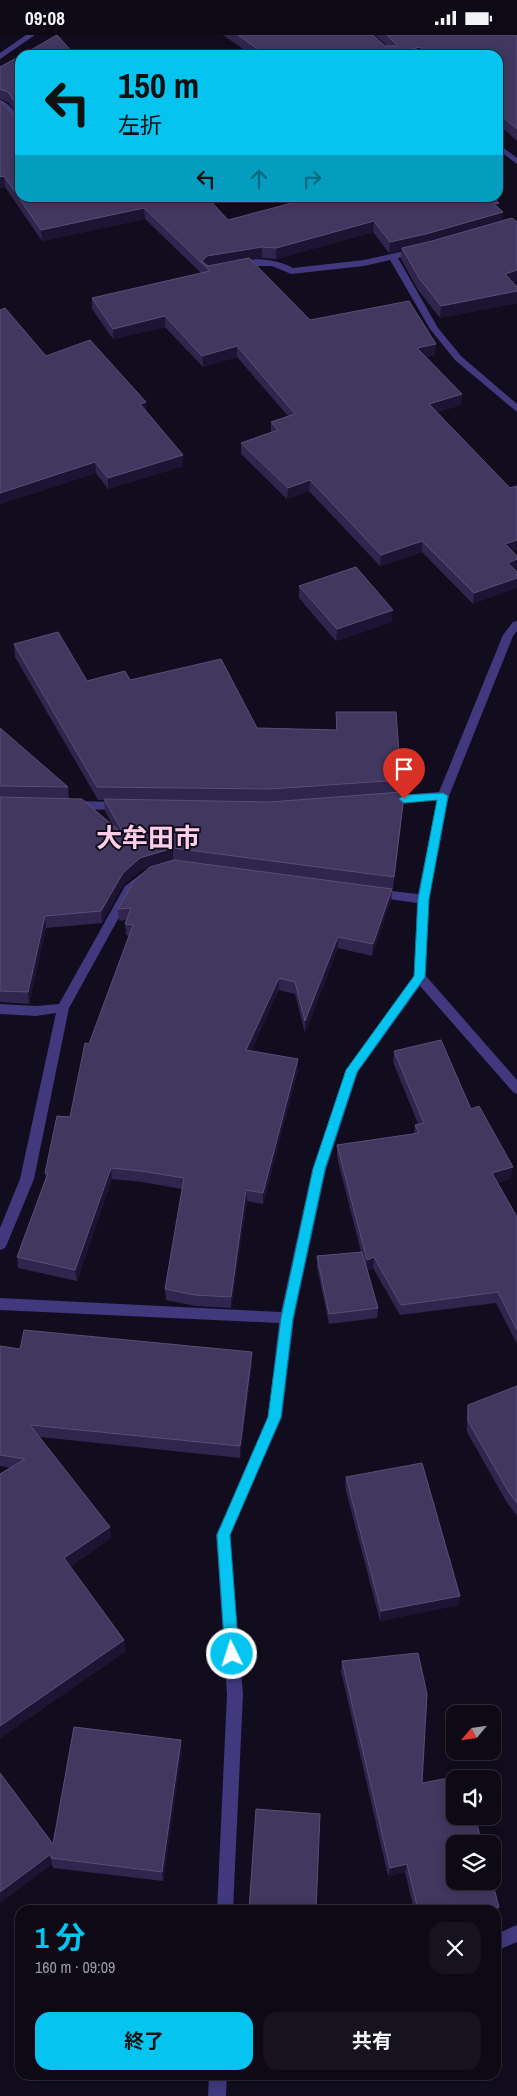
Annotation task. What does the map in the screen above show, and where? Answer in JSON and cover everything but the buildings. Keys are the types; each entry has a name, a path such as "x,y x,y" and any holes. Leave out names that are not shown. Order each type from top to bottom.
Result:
{"street":[{"path":"0,57 31,35"},
{"path":"0,102 6,106 15,118"},
{"path":"503,149 517,162"},
{"path":"226,268 252,263 283,265 291,271 364,263 428,249"},
{"path":"393,257 434,329 458,358 517,409"},
{"path":"225,1905 235,1693 224,1535 274,1417 287,1318 319,1169 352,1070 420,977 423,899 443,796 508,635 517,624"},
{"path":"376,801 443,796"},
{"path":"58,805 135,806"},
{"path":"0,1244 27,1179 63,1008 129,889 146,874 155,872"},
{"path":"366,891 423,899"},
{"path":"420,977 517,1089"},
{"path":"0,1009 36,1011 63,1008"},
{"path":"0,1304 287,1318"},
{"path":"501,1941 517,1933"},
{"path":"217,2096 218,2080"}],"district":[{"name":"大牟田市","path":"148,837"}],"route":[{"path":"232,1654 224,1535 274,1417 287,1318 319,1169 352,1070 420,977 423,899 443,796 404,799"}]}
